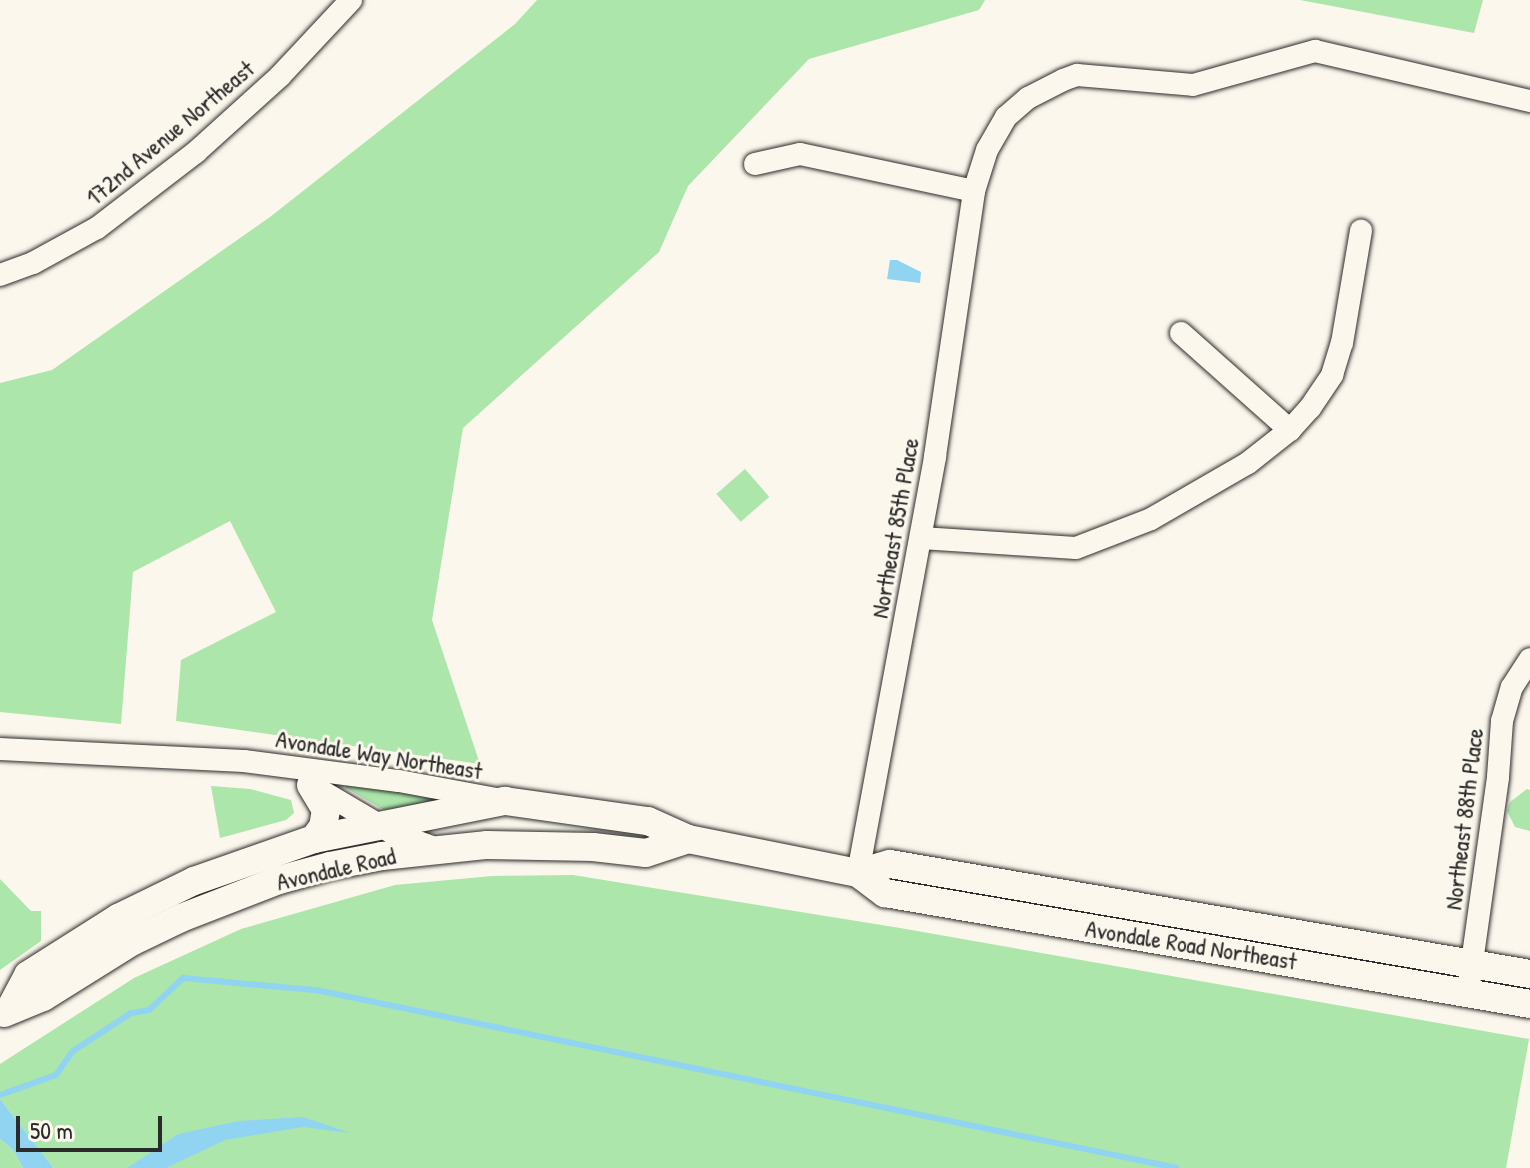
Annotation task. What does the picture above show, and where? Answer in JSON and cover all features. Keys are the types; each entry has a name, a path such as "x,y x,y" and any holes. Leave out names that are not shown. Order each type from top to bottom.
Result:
{"main road":[{"path":"311,785 326,810 323,827 314,839"},
{"name":"Avondale Road Northeast","path":"505,801 648,821 688,839 858,873 885,893 1530,1004"},
{"name":"Avondale Road","path":"5,1012 28,975 118,918 233,865 314,839 505,801"},
{"name":"Avondale Road","path":"5,1012 43,997 133,941 229,898 330,866 435,848 540,844 646,853 688,839"},
{"name":"Avondale Road Northeast","path":"858,873 890,864 1530,974"}],"street":[{"name":"172nd Avenue Northeast","path":"0,275 33,263 97,228 196,152 280,76 351,0"},
{"name":"Northeast 85th Place","path":"858,873 921,538 974,191 987,150 1006,117 1028,98 1077,75 1193,85 1315,51 1530,101"},
{"path":"755,164 800,154 974,191"},
{"path":"921,538 1076,548 1151,519 1248,463 1290,430 1310,408 1332,375 1342,343 1361,231"},
{"path":"1181,333 1290,430"},
{"name":"Northeast 88th Place","path":"1468,991 1498,777 1502,721 1512,687 1530,659"},
{"name":"Avondale Way Northeast","path":"0,749 244,761 399,781 505,801"},
{"name":"Avondale Way Northeast","path":"244,761 311,785 377,825 435,848"}],"green space":[{"path":"537,0 985,0 979,10 809,59 688,186 659,252 463,428 432,620 480,764 176,721 181,660 276,612 230,521 133,572 121,724 0,712 0,383 52,370 270,217 515,24"},
{"path":"1300,0 1483,0 1474,33"},
{"path":"745,469 769,497 741,522 716,494"},
{"path":"346,782 447,799 389,813 346,788"},
{"path":"211,786 250,789 291,800 294,813 286,820 220,838"},
{"path":"1527,789 1530,790 1530,831 1515,827 1507,811 1510,802"},
{"path":"573,875 900,928 1529,1039 1506,1168 53,1168 0,1099 0,1064 134,978 241,929 395,885 492,876"},
{"path":"0,879 31,911 41,911 41,941 0,970"},
{"path":"0,1139 13,1150 23,1168 0,1168"}],"water":[{"path":"890,260 897,260 921,272 920,283 887,279"},
{"path":"0,1099 53,1168 23,1168 13,1150 0,1139"},
{"path":"303,1117 350,1133 303,1127 225,1140 166,1168 127,1168 178,1134 239,1121"}],"waterway":[{"path":"0,1095 56,1075 73,1051 131,1013 149,1010 183,978 316,990 1177,1168"}]}
